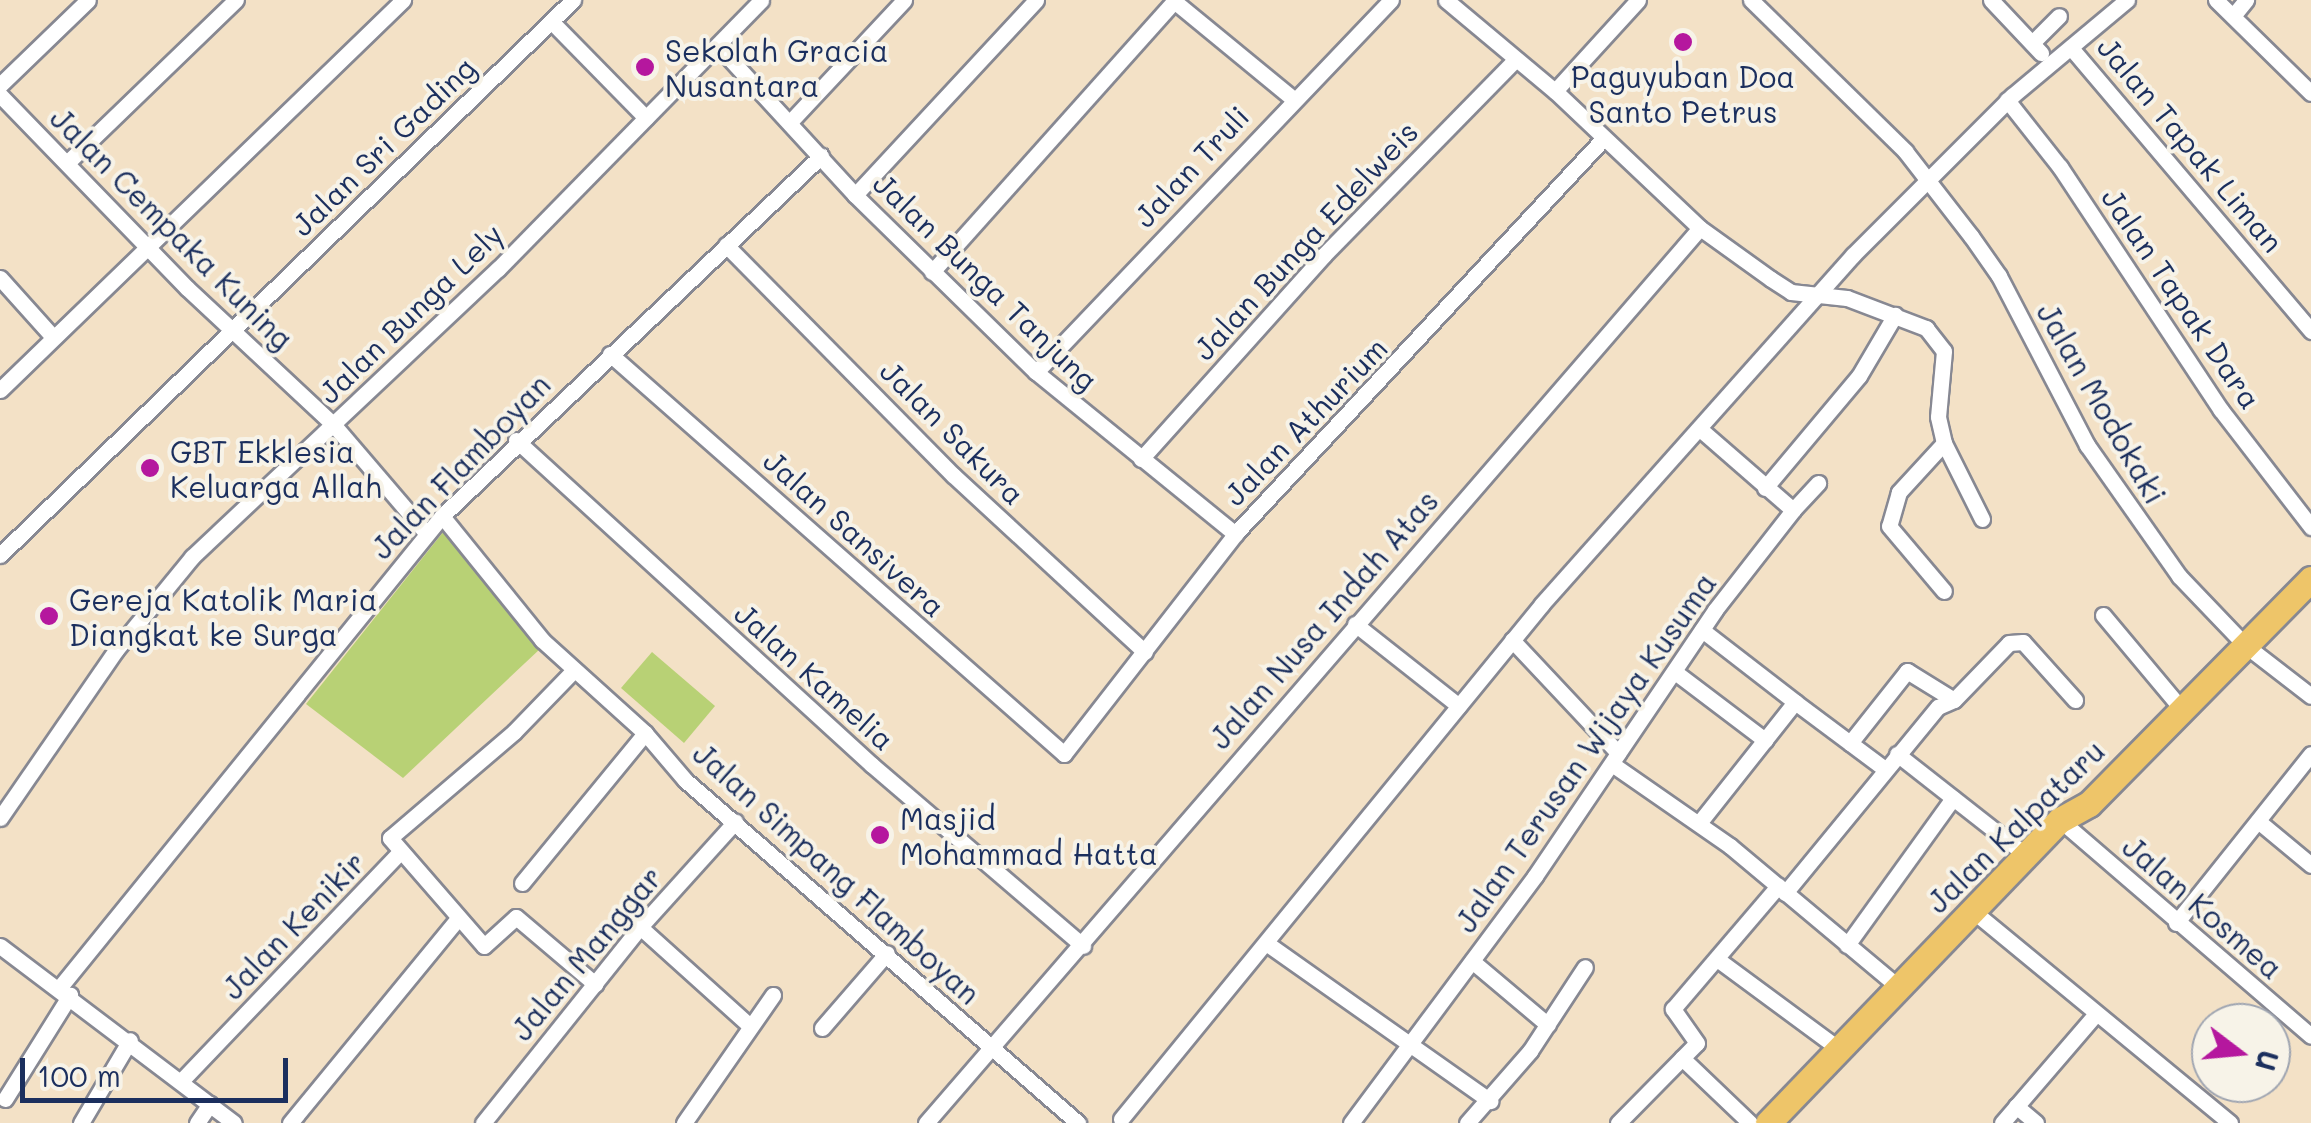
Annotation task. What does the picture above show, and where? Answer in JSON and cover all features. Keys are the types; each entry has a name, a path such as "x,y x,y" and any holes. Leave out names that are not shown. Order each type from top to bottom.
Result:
{"main road":[{"name":"Jalan Kalpataru","path":"1768,1123 2060,820 2089,804 2180,707 2311,579"}],"street":[{"path":"0,86 88,0"},
{"path":"69,160 236,0"},
{"path":"0,390 402,0"},
{"name":"Jalan Sri Gading","path":"0,556 573,0"},
{"path":"735,0 749,12"},
{"name":"Jalan Bunga Lely","path":"0,818 155,600 719,47 761,0"},
{"path":"790,122 904,0"},
{"path":"855,194 1036,0"},
{"name":"Jalan Truli","path":"1036,372 1292,98 1391,0"},
{"path":"1446,0 1512,62 1554,91 1700,228 1790,292 1819,294 1895,315 1926,328 1944,351 1938,417 1944,444 1982,519"},
{"path":"1554,91 1638,0"},
{"name":"Jalan Modokaki","path":"1751,0 1926,177 1999,276 2087,444 2142,528 2245,645 2311,696"},
{"path":"1990,0 2037,48 2059,16"},
{"name":"Jalan Tapak Liman","path":"2128,0 2072,49 2311,332"},
{"path":"2216,0 2311,93"},
{"path":"2233,16 2246,0"},
{"path":"932,272 1167,3 1292,98"},
{"path":"552,22 646,118"},
{"name":"Jalan Bunga Tanjung","path":"719,47 855,194 1036,372 1235,534"},
{"path":"1121,1119 1269,945 1512,640 1819,294 1926,177 2007,100 2072,49"},
{"name":"Jalan Bunga Edelweis","path":"1140,459 1324,255 1512,62"},
{"name":"Jalan Cempaka Kuning","path":"0,95 69,160 230,331 332,424 426,533"},
{"name":"Jalan Tapak Dara","path":"2007,100 2060,167 2221,410 2311,526"},
{"name":"Jalan Athurium","path":"1062,754 1235,534 1604,138"},
{"name":"Jalan Flamboyan","path":"5,1099 65,991 426,533 516,440 821,156"},
{"name":"Jalan Nusa Indah Atas","path":"926,1123 993,1051 1355,624 1700,228"},
{"name":"Jalan Sakura","path":"726,245 953,475 1145,652"},
{"path":"0,278 53,337"},
{"path":"1765,488 1859,376 1895,315"},
{"name":"Jalan Sansivera","path":"610,354 1062,754"},
{"path":"1701,430 1793,510"},
{"name":"Jalan Kamelia","path":"516,440 872,765 1082,946"},
{"path":"1944,444 1899,492 1889,526 1944,591"},
{"name":"Jalan Terusan Wijaya Kusuma","path":"1351,1123 1472,961 1702,630 1818,483"},
{"name":"Jalan Simpang Flamboyan","path":"442,516 515,610 574,670 645,733 685,780 1078,1123"},
{"path":"2103,615 2180,707"},
{"path":"1355,624 1458,706"},
{"path":"1702,630 1885,770"},
{"path":"1618,1123 1698,1041 1672,1011 1782,890 1938,707 1954,700 2017,639 2075,700"},
{"path":"1512,640 1615,758 1900,988"},
{"path":"574,670 514,732 390,836 456,921 484,946 516,917 595,984"},
{"path":"1850,743 1907,670 1954,700"},
{"path":"1675,672 1765,740"},
{"path":"1699,823 1795,702"},
{"path":"522,883 645,733"},
{"path":"1897,754 2026,855"},
{"path":"2176,923 2311,754"},
{"path":"1847,945 1953,798"},
{"name":"Jalan Kosmea","path":"2060,820 2311,1036"},
{"path":"2258,821 2311,865"},
{"name":"Jalan Manggar","path":"483,1123 640,927 735,822"},
{"name":"Jalan Kenikir","path":"183,1079 400,852"},
{"path":"1972,912 2230,1123"},
{"path":"290,1123 456,921"},
{"path":"640,927 750,1026"},
{"path":"1269,945 1490,1101"},
{"path":"0,946 183,1079 234,1123"},
{"path":"822,1028 887,953"},
{"path":"1718,958 1839,1050"},
{"path":"1472,961 1548,1025"},
{"path":"1467,1123 1490,1101 1548,1025 1585,967"},
{"path":"684,1123 773,995"},
{"path":"2002,1123 2095,1014"},
{"path":"81,1123 130,1040"},
{"path":"1682,1058 1750,1123"},
{"path":"197,1123 210,1104"},
{"path":"2016,1106 2036,1123"}],"green space":[{"path":"444,531 541,648 403,778 306,704"},
{"path":"652,652 715,706 684,743 621,688"}],"place":[{"name":"Paguyuban Doa Santo Petrus","path":"1683,42"},
{"name":"Sekolah Gracia Nusantara","path":"645,67"},
{"name":"GBT Ekklesia Keluarga Allah","path":"150,468"},
{"name":"Gereja Katolik Maria Diangkat ke Surga","path":"49,616"},
{"name":"Masjid Mohammad Hatta","path":"880,835"}]}
